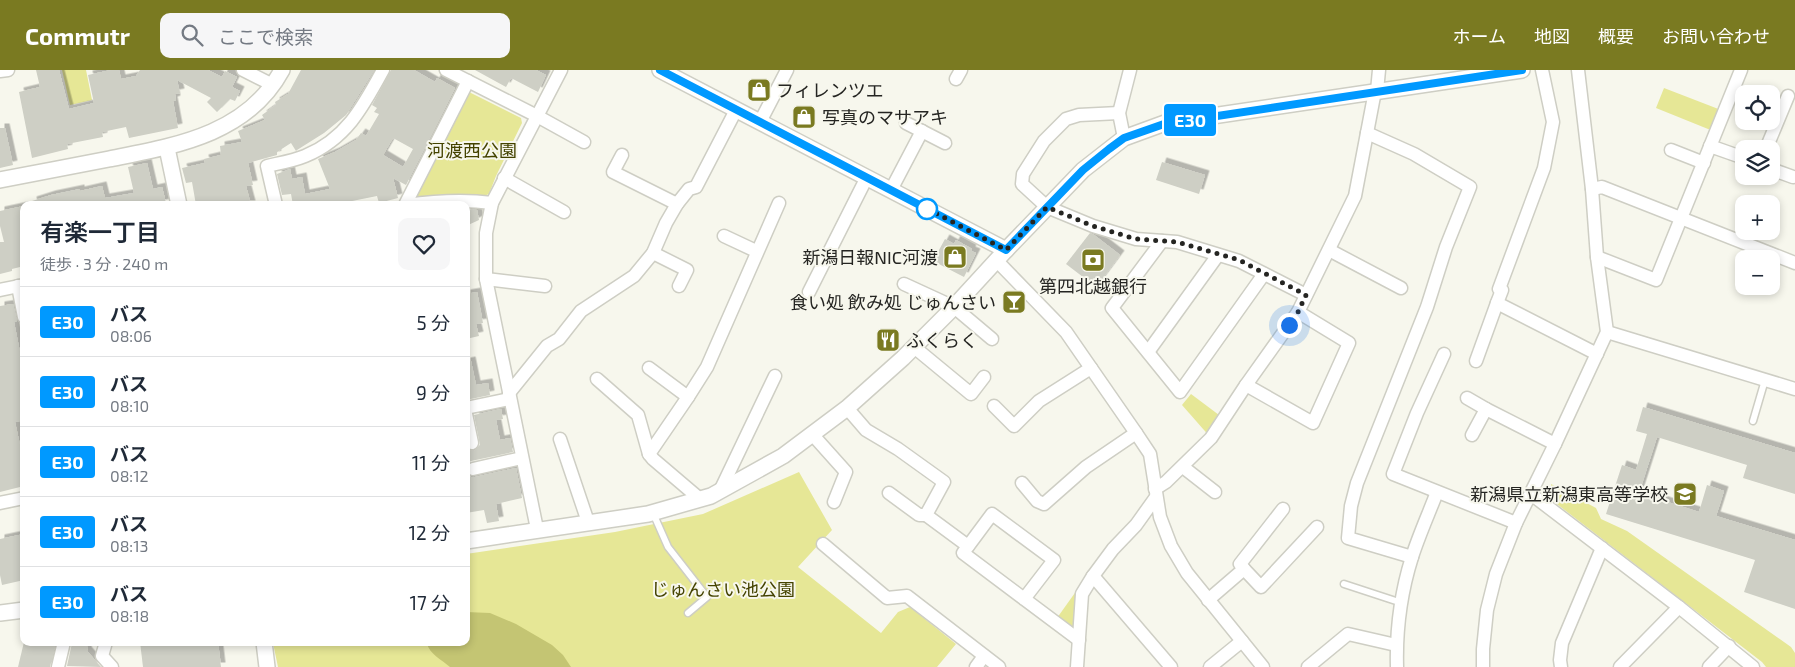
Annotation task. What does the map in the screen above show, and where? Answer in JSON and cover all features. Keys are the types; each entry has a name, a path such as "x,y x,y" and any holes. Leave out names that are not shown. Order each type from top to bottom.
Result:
{"street":[{"path":"0,72 8,70"},
{"path":"243,70 272,85"},
{"path":"0,180 167,148 216,131 243,115 259,101 282,70"},
{"path":"275,201 267,166 298,158 319,149 344,130 355,119 384,70"},
{"path":"446,70 538,116 584,142"},
{"path":"537,529 486,279 486,233 492,203 561,70"},
{"path":"660,70 891,190 1001,255 1066,332 1150,454 1160,517 1171,546 1187,573 1263,667"},
{"path":"760,122 787,70"},
{"path":"1124,138 1119,113 1130,70"},
{"path":"1079,666 1082,594 1093,576 1156,493 1211,438 1246,384 1298,312 1355,196 1379,70"},
{"path":"470,540 653,512 700,499 720,491 783,456 847,408 914,346 954,307 1083,170 1124,138 1164,124 1522,70"},
{"path":"1476,361 1498,303 1502,290 1499,289 1544,168 1553,122 1542,70"},
{"path":"1483,667 1486,610 1496,574 1516,522 1607,332 1597,257 1592,189 1578,70"},
{"path":"1597,257 1656,280 1739,71"},
{"path":"407,201 468,81"},
{"path":"1770,140 1788,96"},
{"path":"470,407 509,396 547,346 560,339 581,311 634,276 653,253 666,223 677,204 689,189 696,187 736,110"},
{"path":"1119,113 1079,115 1066,120 1044,141 1023,174 1022,184 1047,207 1093,226 1136,239 1177,242 1239,260 1306,295"},
{"path":"906,123 945,143"},
{"path":"891,190 922,131"},
{"path":"1366,133 1414,154 1470,187 1446,247 1427,306 1357,483 1351,506 1348,538 1412,558"},
{"path":"1710,146 1735,155"},
{"path":"167,148 178,201"},
{"path":"1671,150 1704,163"},
{"path":"622,155 614,172 677,204"},
{"path":"1780,172 1793,177"},
{"path":"809,292 867,177"},
{"path":"504,178 564,212"},
{"path":"1592,189 1602,188 1795,263"},
{"path":"435,201 492,203"},
{"path":"649,454 707,367 756,251 779,204"},
{"path":"724,236 756,251"},
{"path":"1162,241 1112,308 1180,392 1264,274"},
{"path":"1329,250 1401,288"},
{"path":"653,253 687,270 679,286"},
{"path":"1148,352 1218,255"},
{"path":"486,279 545,286"},
{"path":"904,284 954,307 992,338"},
{"path":"0,290 20,286"},
{"path":"1498,303 1597,354"},
{"path":"1246,384 1313,423 1349,343 1298,312"},
{"path":"1607,332 1795,389"},
{"path":"914,346 972,394 984,377"},
{"path":"1444,354 1392,474 1516,522"},
{"path":"649,368 688,397"},
{"path":"994,406 1014,426 1039,401 1090,368"},
{"path":"720,491 775,376"},
{"path":"597,379 638,415 649,454 653,459 700,499"},
{"path":"1467,398 1555,444"},
{"path":"847,408 866,430 898,448 944,482 926,515"},
{"path":"1472,435 1486,409"},
{"path":"1022,483 1037,501 1044,504 1086,467 1136,432"},
{"path":"470,433 472,442"},
{"path":"812,434 846,472 834,502"},
{"path":"560,439 588,522"},
{"path":"474,469 522,458"},
{"path":"1183,466 1215,492"},
{"path":"1397,667 1396,645 1402,603 1412,558 1437,492"},
{"path":"889,493 919,514 926,515 968,546"},
{"path":"1531,494 1679,607 1752,667"},
{"path":"0,503 20,499"},
{"path":"1283,509 1240,564 1261,587 1317,527"},
{"path":"1024,599 1054,560 992,514 963,553 1024,599 1079,640"},
{"path":"823,544 887,598 907,596 999,667"},
{"path":"1561,667 1562,643 1602,548"},
{"path":"1208,600 1244,570"},
{"path":"1093,576 1171,667"},
{"path":"1620,667 1679,607"},
{"path":"0,613 20,610"},
{"path":"1308,667 1348,634 1396,645"},
{"path":"1210,667 1242,641"},
{"path":"58,667 63,646"},
{"path":"105,646 102,656 112,667"},
{"path":"264,646 267,667"},
{"path":"1709,667 1728,646"},
{"path":"976,667 984,656"}],"lane":[{"path":"1753,420 1765,380"},
{"path":"653,512 668,547 707,597 688,613"},
{"path":"1344,584 1402,603"}],"green space":[{"path":"62,70 86,70 92,100 70,105"},
{"path":"1664,88 1721,110 1713,131 1656,108"},
{"name":"河渡西公園","path":"469,92 521,118 522,123 489,194 484,196 448,195 417,198 413,194"},
{"path":"1191,394 1223,418 1211,438 1182,405"},
{"name":"じゅんさい池公園","path":"799,472 832,530 798,567 881,633 898,612 910,607 956,644 937,667 278,667 274,646 470,646 470,553 615,532 703,514"},
{"path":"1551,484 1596,508 1601,519 1627,531 1791,647 1795,653 1795,667 1766,667 1553,501"},
{"path":"1077,590 1079,593 1078,625 1072,628 1057,618"}],"shaded area":[{"path":"470,612 490,613 516,624 552,645 563,655 571,667 450,667 433,654 428,647 470,646"}],"building":[{"path":"36,70 59,70 69,109 94,103 88,75 111,70 119,70 121,79 136,76 140,70 208,70 222,77 225,71 237,77 232,87 240,91 235,101 230,99 217,112 207,102 211,98 177,80 180,93 175,94 176,100 173,101 178,128 129,138 126,127 102,132 103,137 67,144 68,149 32,158 19,92 40,87"},
{"path":"301,70 374,70 346,115 324,133 296,151 291,143 277,152 277,155 248,163 253,185 246,186 250,201 195,201 192,182 186,183 182,168 205,163 204,159 221,155 220,146 242,142 238,131 265,120 262,115 276,105 275,102 288,94"},
{"path":"391,70 414,70 435,82 437,78 455,88 406,185 393,178 398,198 387,201 378,201 377,196 352,201 292,201 291,194 282,195 277,174 290,169 292,179 302,177 305,194 330,189 318,159 356,140 361,133 366,136 379,114 374,112 377,108 372,105","holes":["393,138 413,149 403,167 383,155"]},
{"path":"475,70 536,70 546,75 538,92 511,78 506,87"},
{"path":"0,128 5,128 13,165 0,168"},
{"path":"1162,162 1205,175 1199,194 1156,180"},
{"path":"147,163 153,189 162,187 166,201 32,201 51,195 102,186 105,198 134,193 128,167"},
{"path":"20,207 20,267 0,274 0,242 4,242 0,226 0,211"},
{"path":"470,209 477,210 479,220 470,224"},
{"path":"1090,233 1120,255 1096,287 1066,264"},
{"path":"945,239 954,244 956,240 976,253 964,277 933,261"},
{"path":"477,292 483,323 476,324 479,336 470,338 470,293"},
{"path":"13,304 17,321 14,322 20,352 20,421 15,422 20,445 20,487 0,492 0,306"},
{"path":"470,361 476,385 488,383 490,395 470,399"},
{"path":"1643,407 1795,453 1795,494 1743,478 1747,465 1657,437 1639,493 1699,512 1707,485 1724,491 1716,516 1795,540 1795,609 1744,592 1755,560 1606,514 1622,465 1636,470 1647,434 1636,431"},
{"path":"501,409 503,419 496,420 500,440 510,438 513,452 470,462 470,450 474,451 480,445 474,415"},
{"path":"516,468 522,498 496,504 499,521 487,523 484,510 470,512 470,477"},
{"path":"20,535 20,581 2,585 0,575 0,539"},
{"path":"23,646 55,646 50,667 18,667"},
{"path":"71,646 84,646 88,647 87,651 101,667 67,666"},
{"path":"140,646 218,646 221,667 143,667"}],"bus line":[{"name":"E30","path":"660,70 1006,250 1083,170 1124,138 1151,128 1164,124 1522,70"}],"place":[{"name":"フィレンツエ","path":"759,90"},
{"name":"写真のマサアキ","path":"804,117"},
{"name":"新潟日報NIC河渡","path":"955,257"},
{"name":"第四北越銀行","path":"1093,260"},
{"name":"食い処 飲み処 じゅんさい","path":"1014,302"},
{"name":"ふくらく","path":"888,340"},
{"name":"新潟県立新潟東高等学校","path":"1685,494"}],"route":[{"path":"927,209 924,207 1006,250 1047,207 1093,226 1136,239 1177,242 1239,260 1306,295 1289,325"}]}
